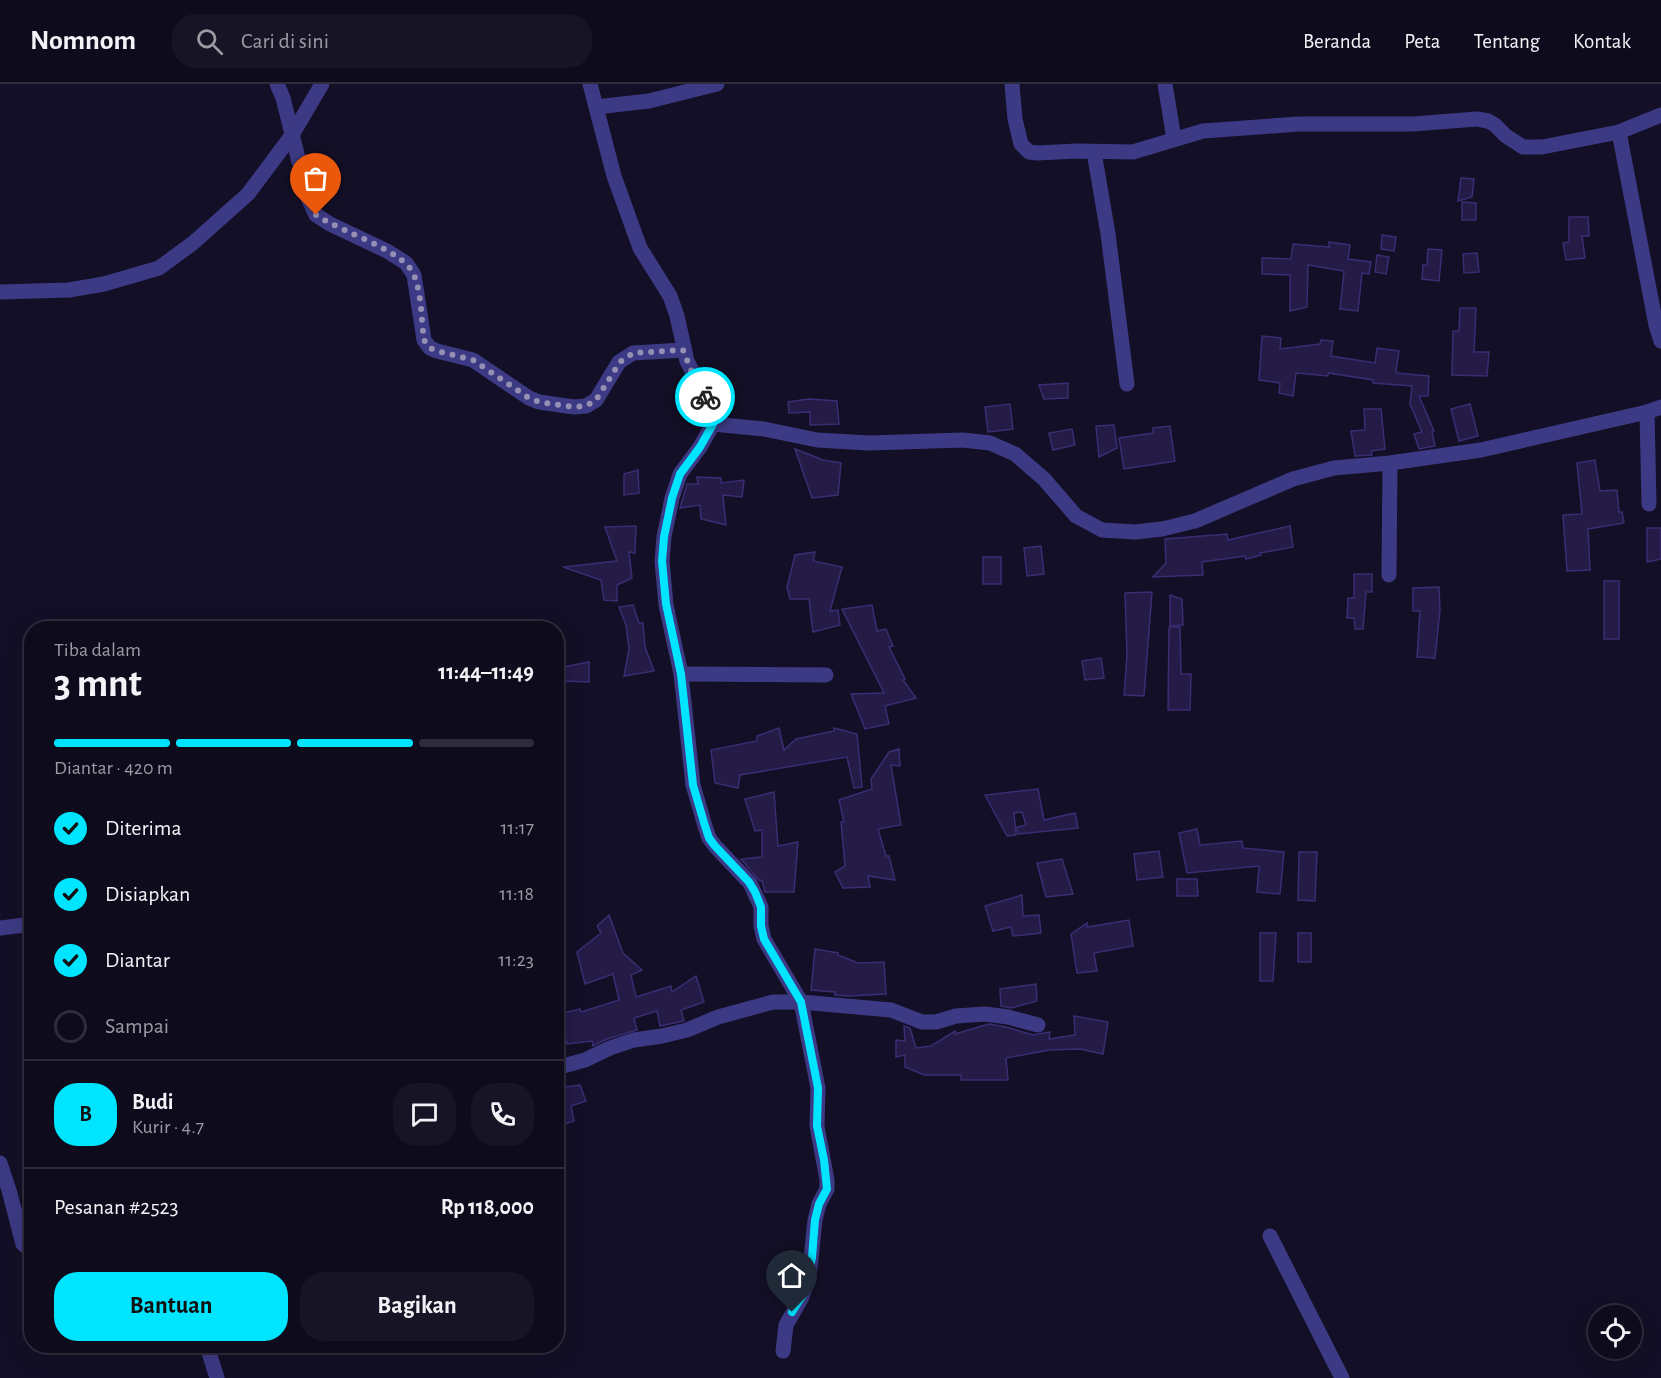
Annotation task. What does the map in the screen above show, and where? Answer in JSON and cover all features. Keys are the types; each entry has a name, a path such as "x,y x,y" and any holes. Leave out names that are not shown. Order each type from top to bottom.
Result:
{"street":[{"path":"277,84 308,198 316,215 406,263 414,276 424,340 430,348 473,360 529,398 539,402 574,407 586,406 596,400 620,362 633,353 683,350"},
{"path":"0,292 69,290 105,284 159,268 193,243 248,194 292,135 322,84"},
{"path":"590,84 614,176 640,248 670,296 677,316 683,350 693,375 710,405 713,424 700,447 680,474 672,498 662,561 666,604 681,674 693,785 709,838 750,883 761,907 764,939 801,1002 818,1088 817,1126 827,1189 819,1204 815,1220 806,1290 786,1325 783,1351"},
{"path":"596,108 649,101 717,84"},
{"path":"1012,84 1015,119 1021,144 1029,152 1037,153 1133,152 1203,131 1278,126 1413,124 1477,119 1495,124 1506,136 1523,147 1542,147 1619,132 1661,115"},
{"path":"1165,84 1174,139"},
{"path":"1619,132 1661,341"},
{"path":"1094,152 1108,234 1127,384"},
{"path":"713,424 764,429 817,440 869,442 963,440 990,443 1015,454 1044,479 1076,516 1102,530 1136,532 1196,521 1293,479 1334,468 1390,463 1481,450 1654,409 1649,504"},
{"path":"1389,575 1390,463"},
{"path":"681,674 825,675"},
{"path":"0,928 24,925"},
{"path":"564,1066 585,1060 634,1040 687,1030 718,1017 773,1002 801,1002 891,1010 922,1022 985,1014 1038,1025"},
{"path":"0,1163 24,1245"},
{"path":"1270,1236 1342,1378"},
{"path":"209,1353 217,1378"}],"building":[{"path":"1461,178 1474,179 1472,197 1458,201"},
{"path":"1462,202 1476,203 1476,220 1462,220"},
{"path":"1569,217 1588,217 1589,236 1582,236 1585,258 1566,260 1563,243 1569,242"},
{"path":"1382,235 1396,237 1394,251 1381,249"},
{"path":"1329,242 1350,245 1348,259 1371,262 1369,274 1362,273 1358,311 1340,309 1344,271 1308,265 1307,307 1290,311 1290,275 1262,274 1262,258 1291,259 1293,244 1329,247"},
{"path":"1428,249 1442,250 1439,281 1422,279 1423,265 1427,265"},
{"path":"1477,253 1479,272 1464,273 1463,254"},
{"path":"1377,255 1389,257 1386,274 1375,272"},
{"path":"1460,308 1476,308 1474,352 1489,352 1487,376 1452,375 1453,331 1459,331"},
{"path":"1262,336 1281,338 1280,349 1320,344 1321,340 1333,341 1331,356 1375,363 1377,348 1399,351 1397,373 1429,376 1428,396 1419,396 1434,431 1432,432 1435,446 1419,449 1414,434 1422,432 1410,404 1412,386 1373,383 1373,380 1328,373 1328,376 1296,373 1293,396 1279,393 1280,383 1259,380"},
{"path":"1068,383 1068,398 1044,399 1039,385"},
{"path":"809,399 837,401 839,424 810,425 810,412 789,413 788,402"},
{"path":"1010,404 1013,429 988,432 985,407"},
{"path":"1470,404 1478,436 1459,441 1451,409"},
{"path":"1364,409 1381,409 1385,449 1371,451 1372,455 1355,456 1351,431 1365,430"},
{"path":"1114,425 1117,448 1099,457 1096,426"},
{"path":"1170,426 1175,461 1124,469 1119,438 1153,433 1153,428"},
{"path":"1072,429 1075,445 1053,450 1049,433"},
{"path":"795,449 823,460 841,463 838,495 812,498"},
{"path":"1595,460 1600,491 1617,490 1619,512 1622,512 1624,523 1588,529 1590,570 1567,571 1563,515 1582,514 1577,463"},
{"path":"638,470 639,493 624,495 624,474"},
{"path":"697,477 721,478 721,483 744,480 742,497 723,495 726,525 701,519 700,505 680,508 687,484 698,484"},
{"path":"636,526 635,553 629,552 632,578 617,585 617,601 604,600 601,580 563,567 617,561 605,527"},
{"path":"1290,526 1293,547 1260,553 1261,555 1246,559 1245,556 1202,562 1203,575 1153,577 1166,563 1165,539 1227,534 1228,540"},
{"path":"1647,528 1661,528 1661,559 1647,562"},
{"path":"1041,546 1044,574 1027,576 1024,548"},
{"path":"815,552 813,561 842,567 830,611 838,610 840,625 813,632 809,599 790,599 787,587 795,555"},
{"path":"983,557 1001,557 1001,584 983,584"},
{"path":"1354,574 1372,574 1372,592 1366,592 1363,629 1355,629 1354,618 1347,618 1348,598 1354,598"},
{"path":"1604,581 1619,581 1619,639 1604,639"},
{"path":"1439,587 1440,610 1435,658 1417,657 1420,611 1413,611 1413,588"},
{"path":"1152,592 1144,696 1124,695 1127,655 1125,593"},
{"path":"1170,595 1182,599 1183,625 1170,626"},
{"path":"633,605 639,623 643,623 645,647 654,671 624,676 629,649 626,625 619,607"},
{"path":"872,605 877,631 886,629 893,646 889,647 905,679 903,680 916,698 885,706 889,724 865,729 851,694 884,693 842,609"},
{"path":"1169,627 1180,627 1181,674 1191,674 1190,710 1168,710"},
{"path":"1101,658 1104,678 1085,680 1082,661"},
{"path":"589,662 589,682 564,681 564,667"},
{"path":"779,728 784,750 796,739 834,731 834,728 857,734 862,787 854,788 847,757 740,775 738,788 715,783 711,750 757,741 757,736"},
{"path":"899,749 900,766 891,765 901,825 878,829 886,856 889,856 895,880 868,876 870,887 843,888 835,872 845,866 841,822 844,822 839,800 872,789 871,779 889,752"},
{"path":"1038,789 1044,820 1075,813 1078,828 1018,834 1017,827 1026,825 1022,812 1014,813 1016,835 1007,836 985,795"},
{"path":"774,792 778,846 798,842 794,892 765,892 762,880 760,881 741,859 762,857 762,830 755,831 745,799"},
{"path":"1197,829 1200,845 1242,841 1243,848 1284,852 1280,894 1257,892 1259,866 1187,873 1179,833"},
{"path":"1159,851 1163,877 1137,880 1134,854"},
{"path":"1299,852 1317,852 1315,901 1298,900"},
{"path":"1062,859 1073,894 1046,897 1037,863"},
{"path":"1177,879 1197,879 1198,896 1177,896"},
{"path":"1022,895 1023,916 1039,915 1041,933 1013,936 1011,927 993,931 985,906"},
{"path":"609,915 623,953 642,970 631,975 636,997 671,986 672,992 696,976 704,1002 681,1010 684,1021 660,1026 657,1011 634,1018 637,1030 593,1046 592,1041 567,1044 564,1013 580,1009 581,1012 619,1000 613,974 585,984 577,952 601,933 597,926"},
{"path":"1129,920 1133,946 1094,953 1097,971 1077,973 1071,934 1087,923 1087,927"},
{"path":"1260,933 1276,933 1273,981 1260,981"},
{"path":"1298,933 1311,933 1311,962 1298,962"},
{"path":"815,949 838,953 858,963 884,962 886,994 848,996 835,995 835,992 811,990"},
{"path":"1036,984 1037,1001 1011,1008 1001,1006 1000,989"},
{"path":"1074,1016 1108,1022 1103,1054 1080,1049 1049,1050 1006,1058 1008,1080 961,1080 961,1075 924,1075 905,1067 905,1055 896,1057 896,1040 905,1041 904,1026 910,1028 916,1048 931,1046 955,1031 955,1034 989,1024 1033,1035 1050,1032 1049,1039 1075,1035"},
{"path":"580,1085 586,1101 571,1106 574,1121 564,1124 564,1087"}],"way so far":[{"path":"316,215 406,263 414,276 424,340 430,348 473,360 514,390 529,398 539,402 574,407 586,406 596,400 620,362 633,353 683,350 705,397"}],"route":[{"path":"705,397 710,405 713,424 700,447 680,474 672,498 664,537 662,561 666,604 681,674 693,785 705,826 715,846 749,882 755,892 761,907 764,939 801,1002 818,1088 817,1126 827,1189 819,1204 815,1220 806,1290 792,1312"}]}
